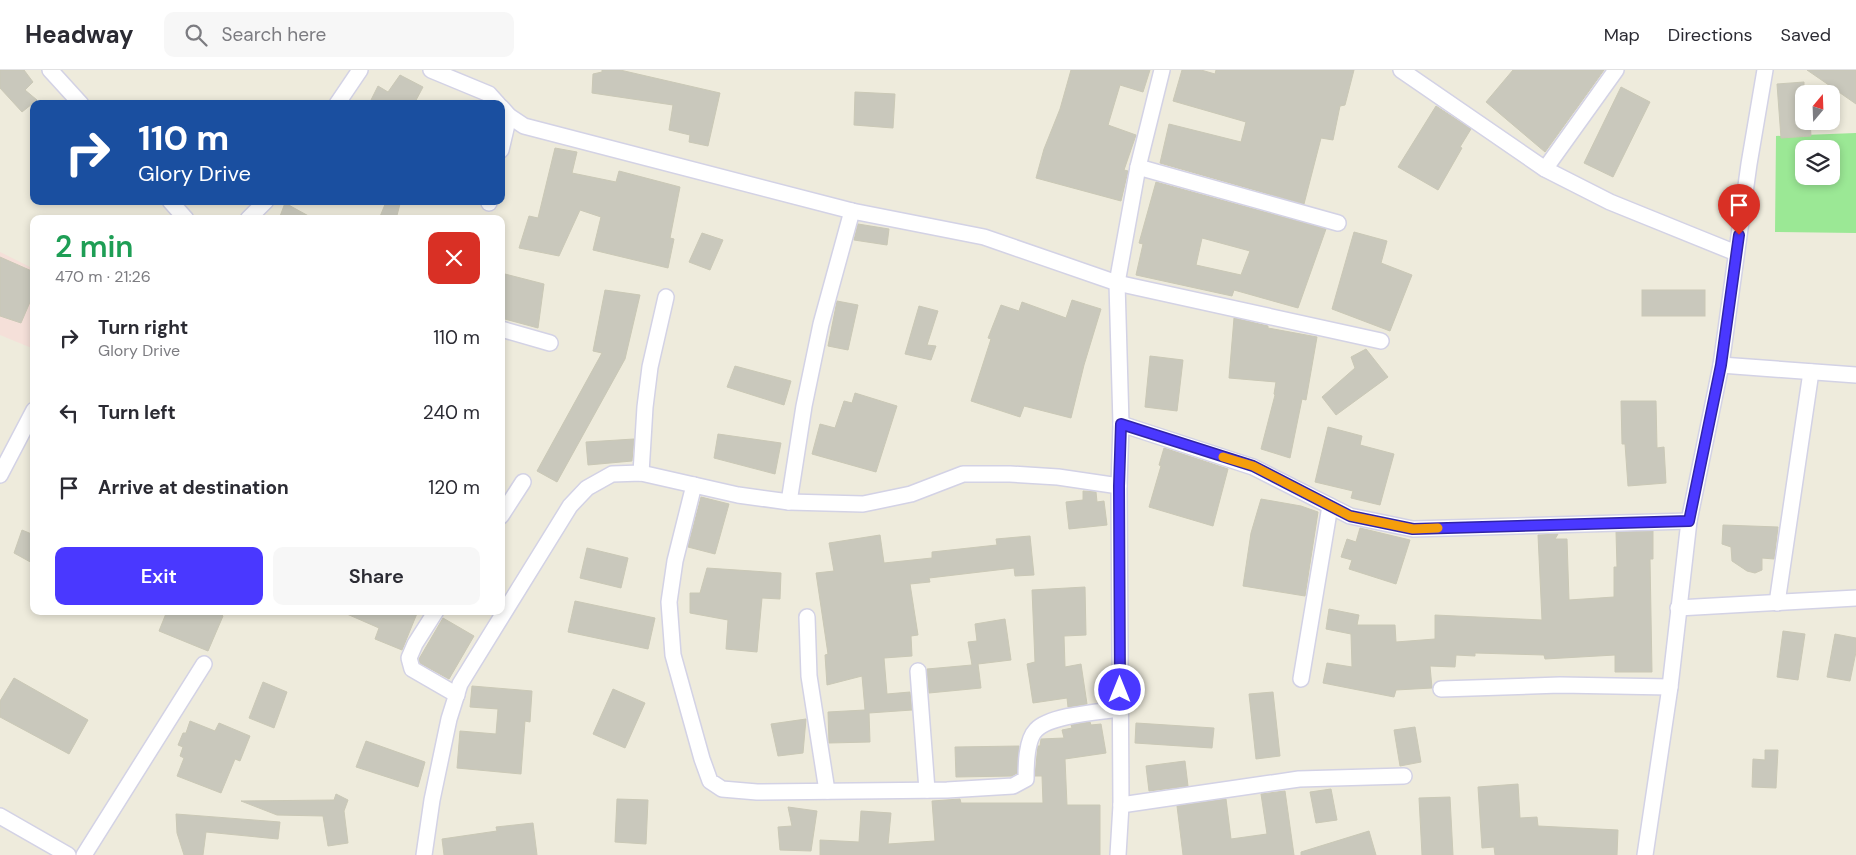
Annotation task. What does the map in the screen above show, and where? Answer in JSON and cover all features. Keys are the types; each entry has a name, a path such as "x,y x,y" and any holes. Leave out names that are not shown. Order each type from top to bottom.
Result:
{"street":[{"path":"50,70 77,100"},
{"path":"340,100 360,70"},
{"path":"431,70 473,86 490,94 495,100"},
{"path":"1118,855 1121,805 1119,486 1121,424 1117,283 1138,167 1162,70"},
{"path":"1401,70 1545,169 1610,202 1736,252"},
{"path":"1545,169 1616,70"},
{"path":"1645,855 1670,687 1689,521 1721,365 1736,252 1765,70"},
{"path":"505,111 524,126 852,211 984,237 1117,283 1381,341"},
{"path":"1138,167 1338,223"},
{"path":"174,205 182,215"},
{"path":"252,215 262,205"},
{"path":"790,502 804,406 821,324 852,211"},
{"path":"641,473 645,407 650,367 666,298"},
{"path":"505,330 550,342"},
{"path":"1721,365 1856,375"},
{"path":"1777,602 1811,372"},
{"path":"0,475 7,445 30,415"},
{"path":"1121,424 1253,466 1350,516 1413,529 1689,521"},
{"path":"505,610 570,506 586,488 612,474 641,473 738,495 790,502 863,504 911,494 963,474 1058,477 1119,486"},
{"path":"505,510 523,482"},
{"path":"694,485 675,561 669,602 673,655 710,781 722,789 757,792 927,790 1013,786 1026,779 1027,753 1034,731 1049,720 1120,709"},
{"path":"1301,679 1330,506"},
{"path":"1678,608 1856,598"},
{"path":"433,615 415,644 409,658 412,669 456,695"},
{"path":"424,855 432,800 456,695 460,684 502,615"},
{"path":"807,617 809,676 827,791"},
{"path":"84,855 204,664"},
{"path":"918,671 927,790"},
{"path":"1441,688 1560,685 1670,687"},
{"path":"1121,805 1299,779 1404,776"},
{"path":"0,816 68,855"}],"shaded area":[{"path":"0,252 30,267 30,347 0,335"}],"green space":[{"path":"1856,133 1856,233 1775,232 1776,136"}],"building":[{"path":"0,70 24,70 33,82 25,90 37,100 30,100 30,106 22,112 0,88"},
{"path":"602,70 620,70 720,93 708,146 689,142 690,135 669,130 673,105 592,93 593,74 602,72"},
{"path":"1071,70 1150,70 1143,92 1120,85 1108,125 1136,135 1124,170 1128,171 1121,201 1036,178 1044,149 1060,109"},
{"path":"1182,70 1201,70 1215,74 1216,70 1354,70 1345,105 1340,106 1333,140 1321,138 1304,204 1160,163 1169,124 1241,142 1246,122 1173,101"},
{"path":"1513,70 1604,70 1545,152 1486,102"},
{"path":"1807,70 1856,70 1856,104 1840,93 1840,85 1829,85"},
{"path":"400,75 423,87 416,100 371,100 378,86 388,92"},
{"path":"1804,82 1804,85 1795,85 1795,130 1811,130 1811,136 1781,138 1777,84"},
{"path":"1621,87 1650,102 1613,177 1584,163"},
{"path":"855,92 895,94 893,128 854,125"},
{"path":"1436,106 1471,129 1438,190 1398,167"},
{"path":"555,148 577,152 572,173 616,182 619,171 680,187 670,238 674,239 668,268 593,250 601,217 580,210 559,256 519,248 529,216 538,218"},
{"path":"1156,182 1326,229 1298,308 1234,290 1232,296 1136,275 1143,244 1139,243","holes":["1202,238 1250,251 1241,275 1196,265"]},
{"path":"284,205 289,205 307,215 280,215"},
{"path":"385,205 400,205 397,215 381,215"},
{"path":"858,224 889,229 887,245 854,240"},
{"path":"1354,232 1387,241 1381,263 1412,275 1390,331 1332,309"},
{"path":"702,233 723,240 710,270 689,262"},
{"path":"0,257 30,270 30,302 21,323 0,316"},
{"path":"505,274 544,284 538,328 505,319"},
{"path":"605,290 640,295 625,359 557,482 537,471 602,353 593,351"},
{"path":"1642,290 1705,290 1705,316 1642,316"},
{"path":"1072,300 1101,309 1084,365 1071,418 1024,406 1020,417 971,401 991,339 988,338 1001,305 1019,311 1022,302 1066,318"},
{"path":"837,301 858,305 848,350 828,346"},
{"path":"919,306 938,311 927,345 936,346 931,360 905,354"},
{"path":"1234,318 1268,326 1268,328 1317,337 1306,400 1302,399 1290,458 1261,449 1275,395 1276,382 1229,378"},
{"path":"1366,349 1388,377 1336,415 1322,397 1355,368 1351,357"},
{"path":"1150,356 1183,360 1177,411 1145,407"},
{"path":"735,366 791,381 784,405 727,387"},
{"path":"855,393 897,406 876,472 812,454 820,424 835,428 844,401 852,403"},
{"path":"1621,401 1656,401 1657,448 1664,447 1666,483 1628,486 1625,444 1622,444"},
{"path":"1328,427 1362,436 1360,445 1394,454 1380,505 1351,498 1353,491 1315,482"},
{"path":"718,434 781,443 775,474 714,458"},
{"path":"634,439 632,461 588,465 586,442"},
{"path":"1164,448 1228,469 1213,526 1149,507 1161,466 1159,465"},
{"path":"1083,491 1096,492 1097,502 1104,501 1107,525 1069,529 1066,502 1083,500"},
{"path":"701,497 729,504 715,554 688,547"},
{"path":"1261,499 1301,506 1318,512 1305,596 1243,586 1251,533"},
{"path":"1723,525 1778,527 1774,559 1762,558 1762,570 1755,573 1747,571 1732,561 1731,547 1722,544"},
{"path":"1360,528 1410,540 1396,584 1349,569 1352,560 1341,557 1347,539 1356,542"},
{"path":"22,530 30,533 30,562 14,553"},
{"path":"1653,531 1653,559 1650,559 1652,672 1615,672 1615,655 1545,659 1544,655 1475,653 1475,656 1456,655 1455,667 1430,666 1432,688 1396,690 1394,697 1323,683 1327,663 1352,667 1351,634 1326,629 1329,609 1359,615 1357,625 1395,625 1396,642 1435,639 1435,615 1542,620 1538,535 1558,534 1555,539 1567,539 1569,600 1614,597 1614,567 1617,567 1616,532"},
{"path":"880,535 884,563 932,558 932,552 997,545 996,539 1030,536 1034,575 1015,576 1014,568 929,578 930,582 910,584 918,635 911,636 912,656 884,658 887,694 910,692 912,710 869,713 870,742 829,743 828,712 865,710 862,676 827,685 825,655 828,654 816,573 834,571 829,543"},
{"path":"587,548 628,558 621,588 580,578"},
{"path":"707,568 781,573 780,599 762,598 757,652 726,649 728,620 690,613 690,593 700,593"},
{"path":"1085,587 1086,635 1064,636 1065,667 1081,664 1087,704 1068,707 1067,698 1033,703 1027,664 1035,662 1032,590"},
{"path":"575,601 655,618 648,649 568,632"},
{"path":"165,615 223,616 208,651 159,631"},
{"path":"349,615 416,615 402,650 375,639 379,628"},
{"path":"443,618 474,636 449,679 420,663 419,659"},
{"path":"1005,619 1011,660 978,664 981,688 929,693 927,669 972,665 968,642 977,641 975,624"},
{"path":"1783,631 1805,634 1798,680 1777,677"},
{"path":"1835,634 1856,638 1856,652 1850,681 1827,677"},
{"path":"14,678 88,720 69,754 0,717 0,701"},
{"path":"263,682 287,692 274,728 249,718"},
{"path":"472,686 532,691 530,722 525,721 521,774 457,768 460,731 496,734 498,709 470,707"},
{"path":"613,689 645,703 625,748 593,734"},
{"path":"1273,692 1280,756 1256,759 1249,694"},
{"path":"806,719 803,753 778,756 771,724"},
{"path":"190,721 215,731 219,723 250,736 240,761 235,759 221,793 177,776 184,758 180,756 183,747 178,745 183,733 186,733"},
{"path":"1090,722 1091,725 1101,724 1106,753 1065,759 1067,805 1100,805 1100,855 820,855 820,840 859,842 861,811 891,813 888,844 935,841 932,801 960,799 961,803 1043,803 1042,776 1035,776 1038,746 1040,746 1041,739 1064,738 1062,730 1072,728 1071,725"},
{"path":"1136,723 1214,728 1212,748 1135,743"},
{"path":"1415,727 1421,762 1400,766 1394,730"},
{"path":"366,741 425,762 418,787 356,767"},
{"path":"1019,746 1017,773 1012,776 956,777 955,747"},
{"path":"1765,750 1778,750 1776,788 1752,787 1753,759 1765,760"},
{"path":"1185,761 1188,786 1149,791 1146,766"},
{"path":"1518,784 1520,818 1537,817 1538,826 1618,830 1617,855 1495,855 1494,847 1482,848 1478,787"},
{"path":"1331,789 1337,820 1316,823 1310,792"},
{"path":"1285,791 1294,855 1183,855 1177,806 1226,799 1231,839 1267,834 1261,794"},
{"path":"336,794 348,800 344,811 348,843 328,846 323,816 277,815 241,801 334,800"},
{"path":"1450,797 1453,855 1422,855 1419,798"},
{"path":"617,799 648,800 646,844 615,842"},
{"path":"788,807 817,811 811,851 780,850 778,827 792,826"},
{"path":"176,814 280,822 278,839 206,832 203,855 184,855 177,833"},
{"path":"533,823 537,855 444,855 442,839 497,831 496,827"},
{"path":"1369,831 1376,855 1301,855 1301,852"}],"slow traffic":[{"path":"1223,457 1253,466 1350,516 1413,529 1438,528"}],"route":[{"path":"1120,690 1119,486 1121,424 1253,466 1350,516 1413,529 1689,521 1721,365 1739,235"}]}
